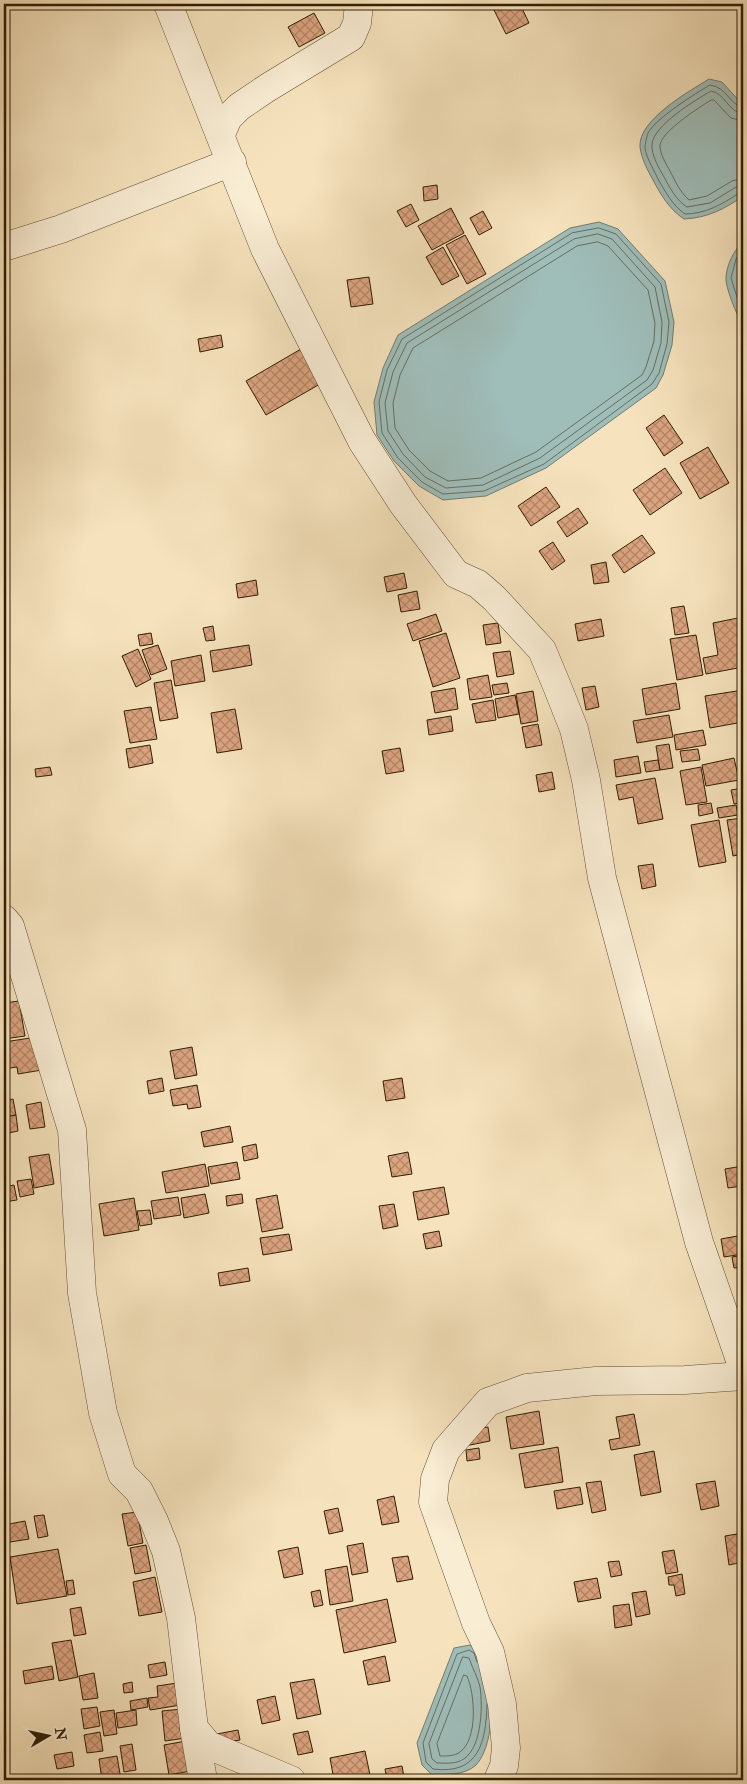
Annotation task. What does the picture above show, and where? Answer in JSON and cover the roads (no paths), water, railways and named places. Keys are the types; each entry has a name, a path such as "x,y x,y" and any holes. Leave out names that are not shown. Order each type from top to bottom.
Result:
{"street":[{"path":"168,4 266,248 362,441 403,504 456,574 478,584 494,598 542,650 558,686 574,729 586,780 602,878 699,1242 720,1307 743,1365"},
{"path":"221,134 228,118 239,107 351,37 358,23 359,4"},
{"path":"4,247 61,229 232,162"},
{"path":"4,920 10,926 72,1130 82,1293 103,1413 122,1474 139,1491 166,1551 181,1618 194,1728 203,1780"},
{"path":"498,1780 504,1766 506,1748 502,1704 490,1652 476,1623 433,1502 435,1479 446,1450 488,1402 527,1388 596,1381 685,1380 743,1376"},
{"path":"194,1728 208,1744 292,1780"}],"water":[{"path":"709,79 722,82 743,105 743,196 715,212 700,217 684,219 674,211 659,191 643,160 640,147 647,127 655,117 677,99"},
{"path":"599,222 618,229 665,281 674,322 672,345 663,375 656,388 546,468 486,496 443,500 419,486 394,461 377,435 374,402 383,368 398,335 570,228"},
{"path":"743,242 743,325 727,287 726,277 732,258"},
{"path":"470,1645 479,1654 490,1684 491,1721 488,1739 483,1754 471,1769 455,1774 432,1775 422,1765 417,1743 454,1648"}]}
